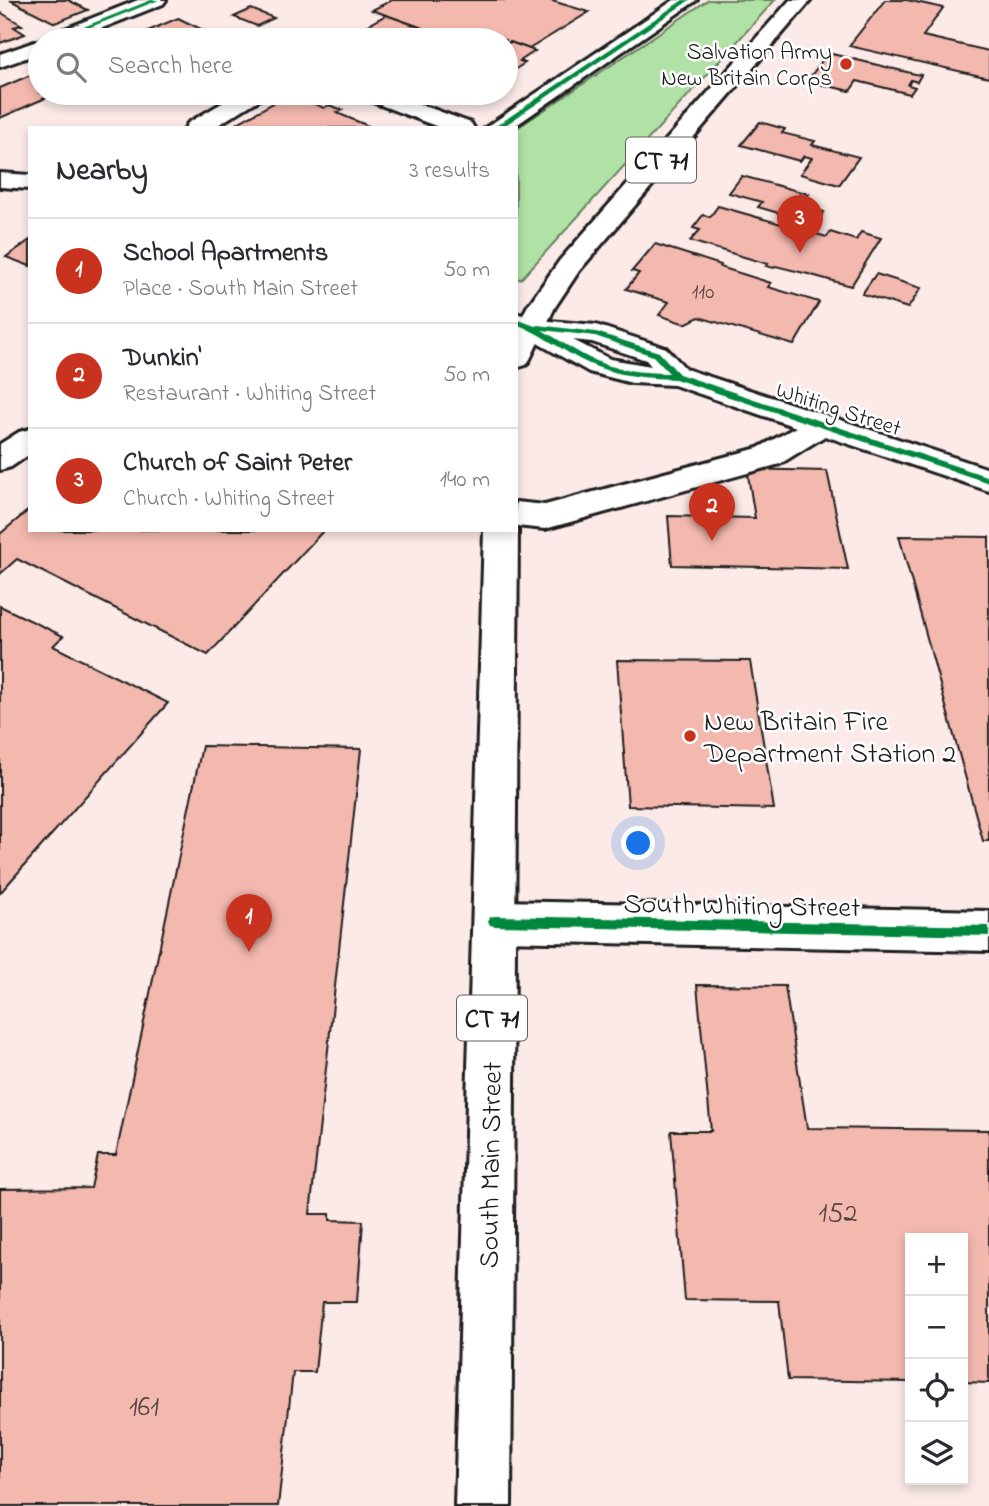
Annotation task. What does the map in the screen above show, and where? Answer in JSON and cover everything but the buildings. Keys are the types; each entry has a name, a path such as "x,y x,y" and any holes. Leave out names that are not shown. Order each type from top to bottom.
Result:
{"main road":[{"path":"85,28 156,0"},
{"path":"499,126 687,0"},
{"name":"CT 71","path":"518,349 523,323 569,266 801,0"},
{"path":"0,61 28,50"},
{"path":"199,126 234,105"},
{"path":"402,105 458,126"},
{"path":"0,180 28,181"},
{"name":"Whiting Street","path":"523,323 588,360 614,370 641,376 676,376 989,480"},
{"path":"518,514 545,517 769,456 822,425"},
{"path":"0,459 28,440"},
{"name":"South Main Street","path":"483,1506 501,532"},
{"name":"South Whiting Street","path":"494,921 989,931"}],"green space":[{"path":"708,0 775,0 518,279 518,128"}],"cycle path":[{"path":"85,28 156,0"},
{"path":"499,126 687,0"},
{"path":"518,322 580,356 610,369 676,376 989,480"},
{"path":"538,327 596,334 656,354 676,376"},
{"path":"494,921 989,931"}],"place":[{"name":"Salvation Army New Britain Corps","path":"846,64"},
{"name":"Church of Saint Peter","path":"800,253"},
{"name":"Dunkin'","path":"712,541"},
{"name":"New Britain Fire Department Station 2","path":"690,736"},
{"name":"School Apartments","path":"249,952"}]}
